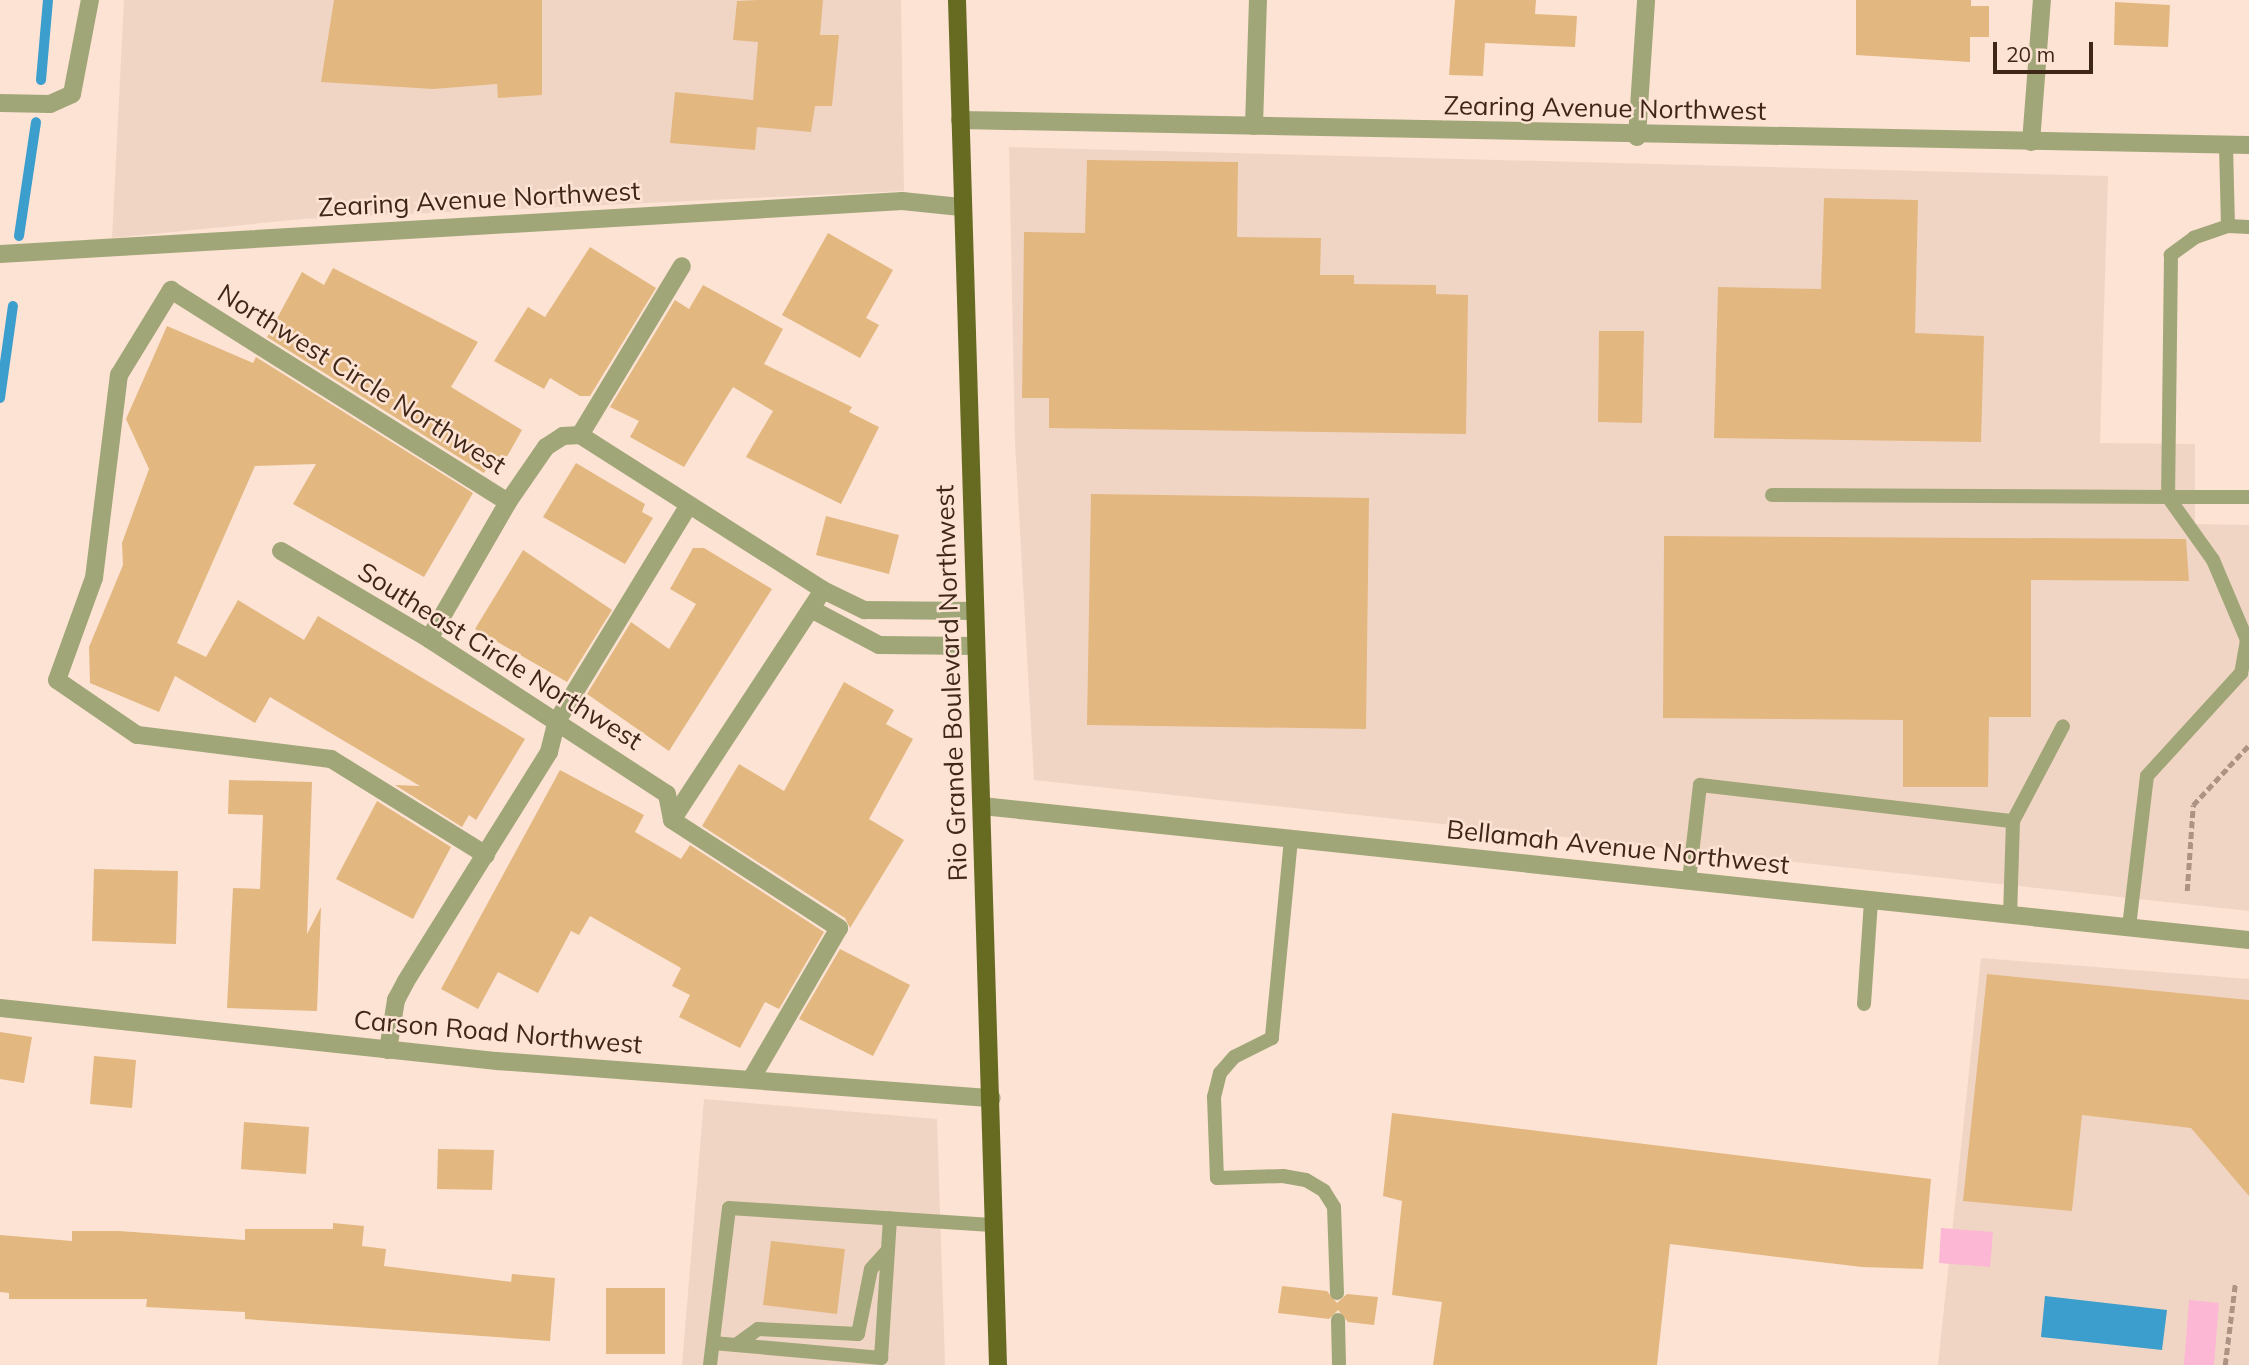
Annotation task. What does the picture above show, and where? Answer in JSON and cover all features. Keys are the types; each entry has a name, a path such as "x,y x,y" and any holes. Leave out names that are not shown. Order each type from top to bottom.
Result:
{"main road":[{"name":"Rio Grande Boulevard Northwest","path":"957,0 961,207 992,1098 998,1365"}],"street":[{"path":"0,103 50,104 72,94 90,0"},
{"path":"1254,126 1258,0"},
{"path":"1637,137 1646,0"},
{"path":"2031,142 2042,0"},
{"name":"Zearing Avenue Northwest","path":"960,120 1637,137 2249,145"},
{"name":"Zearing Avenue Northwest","path":"0,254 902,201 961,207"},
{"path":"682,266 580,435 823,590 864,610 975,611"},
{"name":"Northwest Circle Northwest","path":"486,855 331,759 137,735 57,680 94,578 119,375 171,290 508,502 546,447 563,436 580,435"},
{"path":"429,639 508,502"},
{"path":"388,1050 396,1000 549,752 557,721 689,505"},
{"name":"Southeast Circle Northwest","path":"281,551 429,639 667,794 672,820"},
{"path":"751,1079 839,928 672,820 823,590"},
{"path":"811,609 879,645 976,646"},
{"name":"Bellamah Avenue Northwest","path":"982,806 2249,940"},
{"name":"Carson Road Northwest","path":"0,1008 388,1050 992,1098"}],"lane":[{"path":"2225,145 2228,226"},
{"path":"2129,928 2147,776 2241,673 2246,640 2213,560 2168,497 2171,255 2194,239 2228,226 2249,227"},
{"path":"1772,495 2249,497"},
{"path":"2010,915 2013,821 2063,726"},
{"path":"1689,880 1700,785 2013,821"},
{"path":"1291,839 1272,1038 1234,1057 1220,1073 1214,1097 1217,1178 1283,1176 1306,1180 1324,1191 1334,1207 1337,1293"},
{"path":"1864,1004 1871,900"},
{"path":"710,1365 729,1208 995,1225"},
{"path":"713,1343 881,1358 890,1218"},
{"path":"736,1345 758,1329 858,1334 871,1269 888,1250"},
{"path":"1338,1320 1339,1365"}],"path":[{"path":"2187,891 2193,805 2249,746"},
{"path":"2225,1365 2235,1285"}],"shaded area":[{"path":"124,0 901,0 904,191 303,219 112,238"},
{"path":"1009,147 2108,176 2100,443 2195,444 2195,524 2249,525 2249,911 1034,780 1015,442"},
{"path":"1981,958 2249,979 2249,1365 1938,1365"},
{"path":"704,1099 937,1119 945,1365 682,1365"},
{"path":"1941,1228 1993,1232 1990,1267 1939,1263"},
{"path":"2189,1300 2219,1303 2214,1365 2184,1365"}],"water":[{"path":"2045,1296 2167,1310 2162,1350 2041,1337"}],"building":[{"path":"334,0 542,0 542,95 498,98 497,84 433,89 321,82"},
{"path":"823,0 820,35 839,35 832,106 815,106 811,132 757,127 755,150 670,143 675,92 753,100 758,42 733,40 737,1"},
{"path":"1455,0 1536,0 1535,14 1577,16 1575,47 1485,43 1483,76 1449,75"},
{"path":"1856,0 1971,0 1971,6 1989,6 1989,37 1970,37 1970,62 1856,55"},
{"path":"2115,2 2170,5 2168,47 2114,45"},
{"path":"1087,160 1238,162 1237,237 1321,238 1320,275 1354,275 1354,284 1436,285 1436,294 1468,295 1466,434 1049,428 1049,398 1022,398 1024,232 1085,233"},
{"path":"1824,198 1918,200 1915,333 1984,336 1981,442 1714,438 1718,287 1821,289"},
{"path":"828,233 893,270 866,318 879,325 860,358 782,315"},
{"path":"590,247 656,288 590,396 580,396 550,378 544,389 494,361 528,307 545,317"},
{"path":"333,268 478,342 451,387 522,430 504,462 494,456 484,473 267,337 302,272 324,285"},
{"path":"703,285 783,329 764,364 852,407 849,412 879,427 841,504 746,457 773,411 733,387 684,467 630,437 639,421 610,407 675,300 689,309"},
{"path":"167,326 253,363 256,357 473,493 424,577 293,504 316,464 255,466 177,643 206,657 238,600 304,640 318,616 525,739 476,820 469,815 462,827 395,785 420,786 270,697 255,723 175,676 159,712 90,683 89,647 123,565 122,543 149,469 126,419"},
{"path":"1599,331 1644,331 1642,423 1598,422"},
{"path":"576,463 645,504 642,512 653,518 625,564 543,517"},
{"path":"1091,494 1369,498 1366,729 1087,725"},
{"path":"826,516 899,535 889,574 816,555"},
{"path":"1664,536 2186,539 2189,581 2031,580 2031,717 1989,717 1988,787 1903,787 1903,720 1663,718"},
{"path":"693,548 704,548 772,589 669,751 587,694 631,622 669,649 696,604 670,589"},
{"path":"523,550 612,610 567,682 475,629"},
{"path":"844,682 894,710 886,724 913,739 869,819 904,840 850,928 845,918 702,826 739,764 784,791"},
{"path":"560,770 644,815 635,832 681,859 690,845 824,932 779,1009 765,1002 740,1048 679,1017 690,995 672,986 681,968 590,916 579,935 571,931 538,993 498,972 478,1009 441,989"},
{"path":"229,780 312,782 307,934 321,907 317,1011 227,1008 233,888 260,889 263,815 228,814"},
{"path":"377,801 451,847 413,919 336,879"},
{"path":"94,869 178,871 176,944 92,941"},
{"path":"840,949 910,985 873,1056 799,1019"},
{"path":"1987,974 2249,1000 2249,1196 2191,1128 2082,1115 2072,1211 1963,1201"},
{"path":"0,1032 32,1037 24,1083 0,1079"},
{"path":"94,1056 136,1060 132,1108 90,1104"},
{"path":"1392,1113 1931,1179 1923,1269 1862,1267 1670,1244 1657,1365 1433,1365 1442,1302 1392,1295 1402,1201 1383,1196"},
{"path":"244,1122 309,1127 306,1174 241,1169"},
{"path":"438,1149 494,1150 492,1190 437,1189"},
{"path":"333,1223 364,1226 362,1246 386,1249 384,1266 511,1282 512,1274 555,1278 550,1341 245,1319 245,1312 146,1307 147,1299 9,1299 9,1293 0,1292 0,1235 72,1241 72,1231 119,1231 245,1240 245,1229 333,1229"},
{"path":"771,1241 845,1249 837,1314 763,1305"},
{"path":"1282,1286 1327,1291 1337,1303 1347,1294 1378,1297 1374,1325 1348,1322 1338,1310 1329,1319 1278,1313"},
{"path":"606,1288 665,1288 665,1354 606,1354"}],"waterway":[{"path":"41,80 48,0"},
{"path":"19,236 36,122"},
{"path":"0,398 13,306"}]}
